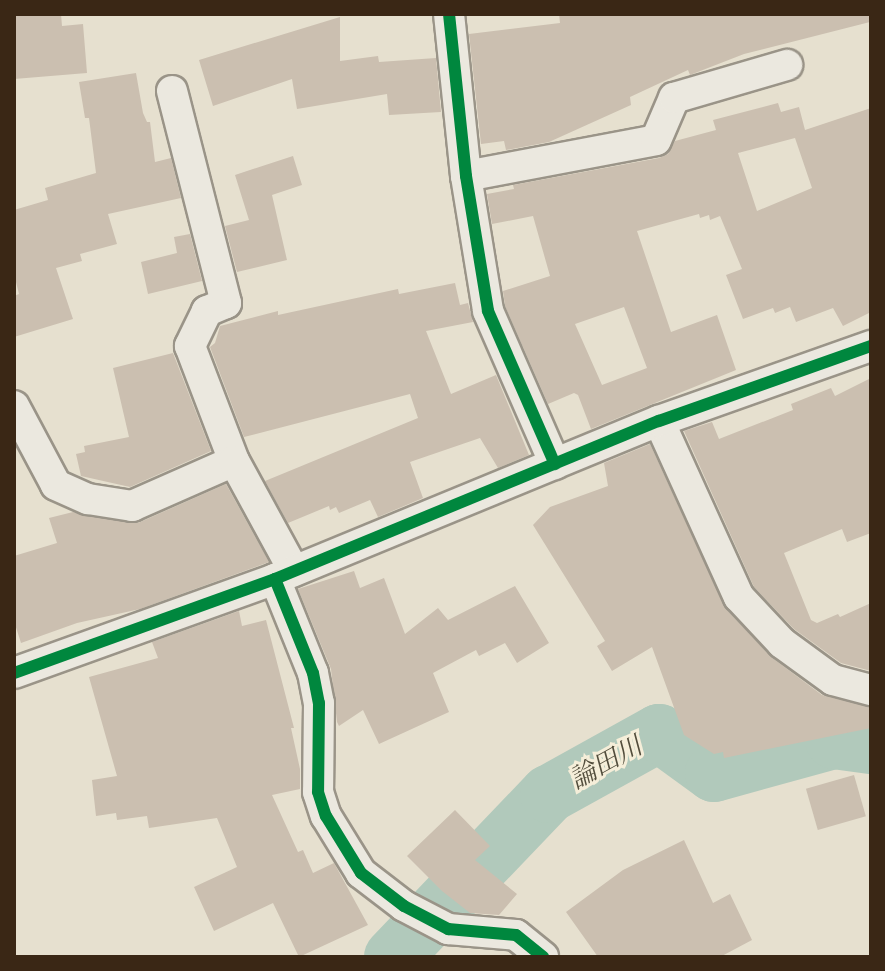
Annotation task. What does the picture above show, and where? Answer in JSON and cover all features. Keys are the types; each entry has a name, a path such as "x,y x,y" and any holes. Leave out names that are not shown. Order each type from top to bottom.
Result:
{"street":[{"path":"449,14 466,176 488,311 555,464"},
{"path":"466,176 656,140 674,98 787,65"},
{"path":"172,91 226,303 207,311 190,346 234,461 284,575 313,673 319,703 318,792 326,816 361,873 404,906 448,929 516,935 543,957"},
{"path":"14,673 284,575 466,497 659,421 871,346"},
{"path":"14,406 56,485 88,499 132,506 234,461"},
{"path":"659,421 739,597 782,643 833,680 871,690"}],"building":[{"path":"14,14 61,14 62,26 83,24 87,73 14,79"},
{"path":"559,14 869,14 870,22 744,54 690,75 688,70 630,97 631,105 549,142 506,150 504,141 481,144 469,34 560,23"},
{"path":"340,17 340,61 378,56 379,62 436,58 441,112 389,115 387,94 297,109 292,79 213,106 199,60"},
{"path":"136,73 143,113 150,122 155,162 171,158 181,198 108,214 117,244 80,254 82,261 56,268 73,319 14,337 14,296 19,294 14,274 14,210 48,200 45,188 96,173 89,118 85,118 79,82"},
{"path":"778,103 781,112 799,107 805,130 871,108 871,312 843,326 833,308 796,322 790,307 775,313 773,308 743,319 726,275 742,269 720,216 710,220 709,215 700,218 699,214 637,231 671,332 717,315 736,370 591,429 578,395 574,393 548,404 505,306 503,291 550,276 533,216 492,224 487,194 514,189 513,185 659,158 668,154 675,141 716,130 713,120","holes":["795,138 812,188 757,211 738,153","624,307 647,368 602,385 575,324"]},
{"path":"293,156 302,185 272,195 287,260 237,272 225,226 249,220 235,175"},
{"path":"190,234 202,281 148,294 141,262 177,253 174,237"},
{"path":"455,283 460,305 468,303 473,322 426,331 451,394 496,375 529,455 498,468 480,438 410,462 423,498 378,517 370,500 339,513 336,507 330,510 329,506 288,523 265,481 418,418 410,394 244,437 210,347 215,343 220,326 278,311 278,315 398,289 399,294"},
{"path":"173,353 211,451 130,487 81,476 76,454 85,452 84,446 129,437 113,368"},
{"path":"871,378 871,533 847,542 842,529 784,553 811,620 817,623 838,614 840,617 871,603 871,671 841,663 794,629 754,587 684,431 712,422 719,439 793,410 791,404 831,388 835,396"},
{"path":"650,444 726,609 771,657 822,695 871,707 871,728 724,758 723,752 714,754 684,735 652,647 612,671 597,646 605,641 533,525 550,507 608,486 604,463"},
{"path":"226,484 269,562 140,609 77,623 21,643 14,621 14,556 57,543 49,518 73,512 138,523"},
{"path":"354,571 360,588 384,578 405,634 438,608 448,620 515,586 549,643 517,663 505,643 479,656 476,650 433,673 449,712 379,744 363,710 339,726 331,669 298,589"},
{"path":"239,611 242,626 266,620 294,728 291,728 300,769 300,789 272,795 298,852 303,850 313,873 334,863 368,925 299,957 273,903 214,931 194,887 237,867 217,818 149,828 147,816 117,820 116,813 96,816 92,780 117,776 89,677 158,658 152,642"},
{"path":"854,775 866,816 818,830 806,789"},
{"path":"455,810 490,846 475,860 517,894 499,915 470,913 442,891 407,856"},
{"path":"684,840 713,903 730,894 752,940 720,957 598,957 566,912 623,870"}],"waterway":[{"name":"論田川","path":"393,957 549,794 659,733 714,773 834,740 871,745"}],"cycle path":[{"path":"449,14 466,176 488,311 555,464"},
{"path":"14,673 275,579 659,421 871,346"},
{"path":"275,579 313,673 319,703 318,792 326,816 361,873 404,906 448,929 516,935 543,957"}]}
